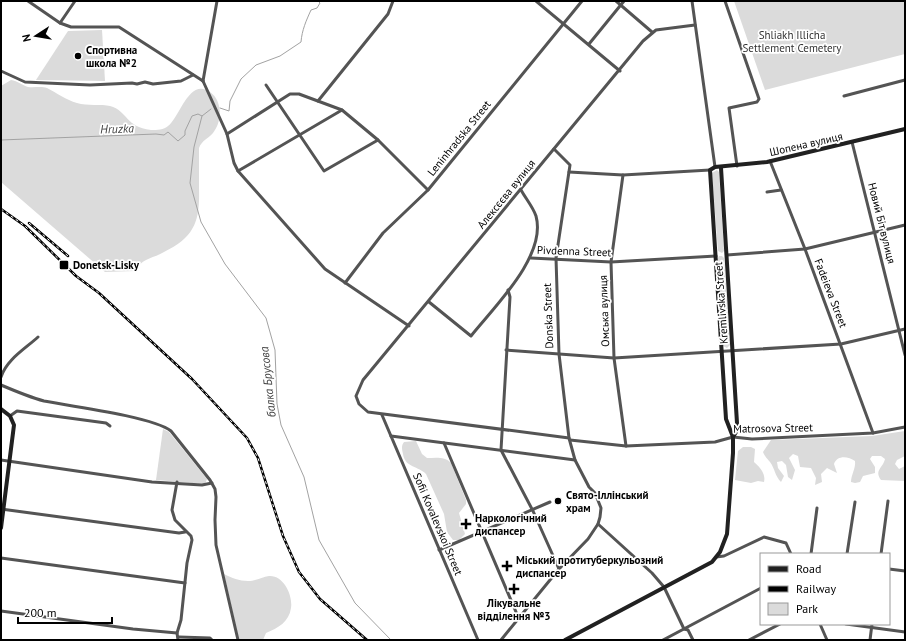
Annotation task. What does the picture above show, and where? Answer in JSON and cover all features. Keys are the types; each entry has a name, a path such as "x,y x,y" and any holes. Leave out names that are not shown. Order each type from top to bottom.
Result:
{"street":[{"path":"28,1 60,23 77,28 118,26 203,81"},
{"path":"60,23 75,1"},
{"path":"217,1 203,81 227,134 234,163 238,171 324,269 409,326"},
{"path":"318,101 388,14 393,1"},
{"path":"537,1 620,71"},
{"name":"Leninhradska Street","path":"345,283 384,233 428,190 582,1"},
{"path":"616,1 652,32 660,29 695,25"},
{"path":"589,44 624,1"},
{"path":"554,149 570,165 569,172 623,175 710,170 715,167 692,1"},
{"path":"725,1 760,99 757,102 730,108 737,166"},
{"name":"Алексєєва вулиця","path":"359,404 356,396 363,380 652,32"},
{"path":"1,71 25,82 90,85 137,84 145,82 153,84 181,81 193,75"},
{"path":"844,96 905,80"},
{"path":"266,85 324,172 378,140"},
{"path":"227,134 278,101 294,93 299,94 342,110 378,140 428,190"},
{"path":"238,171 342,110"},
{"name":"Шопена вулиця","path":"715,167 721,168 770,162 905,128"},
{"name":"Новий Біт вулиця","path":"852,142 905,355"},
{"name":"Fadeieva Street","path":"770,162 805,249 873,433"},
{"name":"Kremlivska Street","path":"721,168 737,428 733,437"},
{"name":"Kremlivska Street","path":"664,587 712,562 720,552 727,534 733,437 726,419 710,170"},
{"name":"Donska Street","path":"569,172 556,258 559,354 570,439 575,460 589,487 595,493 601,508 598,524"},
{"name":"Омська вулиця","path":"623,175 611,262 614,358 626,446"},
{"path":"521,190 536,216 538,228 531,258"},
{"path":"767,192 781,190"},
{"path":"727,255 805,249 905,225"},
{"name":"Pivdenna Street","path":"429,302 471,336 508,290 531,258 556,258 611,262 716,256"},
{"path":"508,290 510,297 506,350 504,430 501,450 559,569"},
{"path":"506,350 614,358 841,344 905,329"},
{"path":"1,377 4,369 14,357 38,337"},
{"path":"1,385 43,400 166,426 171,431 212,483 216,497 216,546 238,640"},
{"name":"Matrosova Street","path":"359,404 368,412 382,415 626,446 715,442 733,437 752,439 873,433 905,427"},
{"path":"1,528 2,509 14,425 10,416 2,409"},
{"path":"10,416 17,411 106,423 110,426"},
{"name":"Sofii Kovalevskoi Street","path":"382,415 478,640"},
{"path":"391,436 575,460"},
{"path":"444,443 519,619"},
{"path":"1,460 152,482 177,482 202,486 212,483"},
{"path":"177,482 172,510 174,520 191,536 192,540 178,633 179,639 210,638 212,640"},
{"path":"882,553 888,501"},
{"path":"439,550 483,533 550,502"},
{"path":"847,553 855,502"},
{"path":"811,553 817,508"},
{"path":"2,509 179,533 185,532"},
{"path":"501,640 559,569 588,539 598,524 652,573 664,587 684,629 688,630 693,640"},
{"path":"716,557 724,556 764,537 786,543 791,553"},
{"path":"1,558 185,583"},
{"path":"890,569 905,571"},
{"path":"565,640 664,587"},
{"path":"663,640 760,589"},
{"path":"1,611 133,629 178,633"},
{"path":"749,640 778,625"},
{"path":"820,625 827,640"},
{"path":"859,625 905,632"},
{"path":"870,640 872,626"}],"green space":[{"name":"Shliakh Illicha Settlement Cemetery","path":"734,1 905,1 905,54 765,90"},
{"name":"Спортивна школа №2","path":"102,30 105,81 36,80 68,31"},
{"path":"11,80 28,87 47,88 73,102 116,108 136,126 151,130 158,130 168,126 186,100 196,90 203,89 210,92 217,101 220,112 216,128 213,133 203,141 199,148 199,200 197,219 189,234 174,246 144,261 135,271 105,272 1,182 1,86"},
{"path":"717,170 719,172 724,251 722,253 718,251 712,173"},
{"path":"719,256 724,258 730,345 727,348 723,346"},
{"path":"163,429 169,432 207,479 205,484 156,480"},
{"path":"905,431 905,456 897,460 895,464 899,469 905,466 905,481 881,480 878,474 885,459 881,456 872,456 870,459 875,467 875,473 863,476 860,482 851,482 855,461 843,457 835,461 834,464 837,473 827,468 821,474 822,482 815,485 816,478 811,468 800,467 798,456 793,454 789,458 795,470 792,480 788,477 786,465 782,461 777,462 778,468 784,476 781,482 763,452 771,440 872,436"},
{"path":"416,441 422,454 427,458 443,458 451,463 466,500 466,504 459,513 465,534 459,540 453,540 447,532 444,514 426,474 420,469 406,462 404,459 402,445 404,442"},
{"path":"743,447 751,447 755,449 754,462 762,471 764,482 758,481 751,483 735,480 738,451"},
{"path":"224,574 245,581 269,576 279,579 286,587 291,598 291,608 288,617 279,627 266,633 263,640 239,640"}],"waterway":[{"name":"Hruzka","path":"220,108 229,111 230,101 241,79 256,65 280,56 301,42 307,18 311,10 317,8 320,3 318,1"},
{"name":"Hruzka","path":"1,140 156,134 164,135 168,132 178,141 185,135 185,131 192,116 198,114 202,116 211,109"},
{"name":"балка Брусова","path":"202,116 194,147 190,183 201,222 225,264 266,318 275,350 277,404 281,425 304,477 319,540 355,603 391,640"}],"railway":[{"path":"1,209 25,226 76,276 99,293 192,379 247,438 258,458 283,536 299,572 320,599 367,640"},
{"path":"29,223 68,256"}],"place":[{"name":"Спортивна школа №2","path":"78,56"},
{"name":"Donetsk-Lisky","path":"64,265"},
{"name":"Свято-Іллінський храм","path":"558,501"},
{"name":"Наркологічний диспансер","path":"466,524"},
{"name":"Міський протитуберкульозний диспансер","path":"507,566"},
{"name":"Лікувальне відділення №3","path":"514,589"}]}
